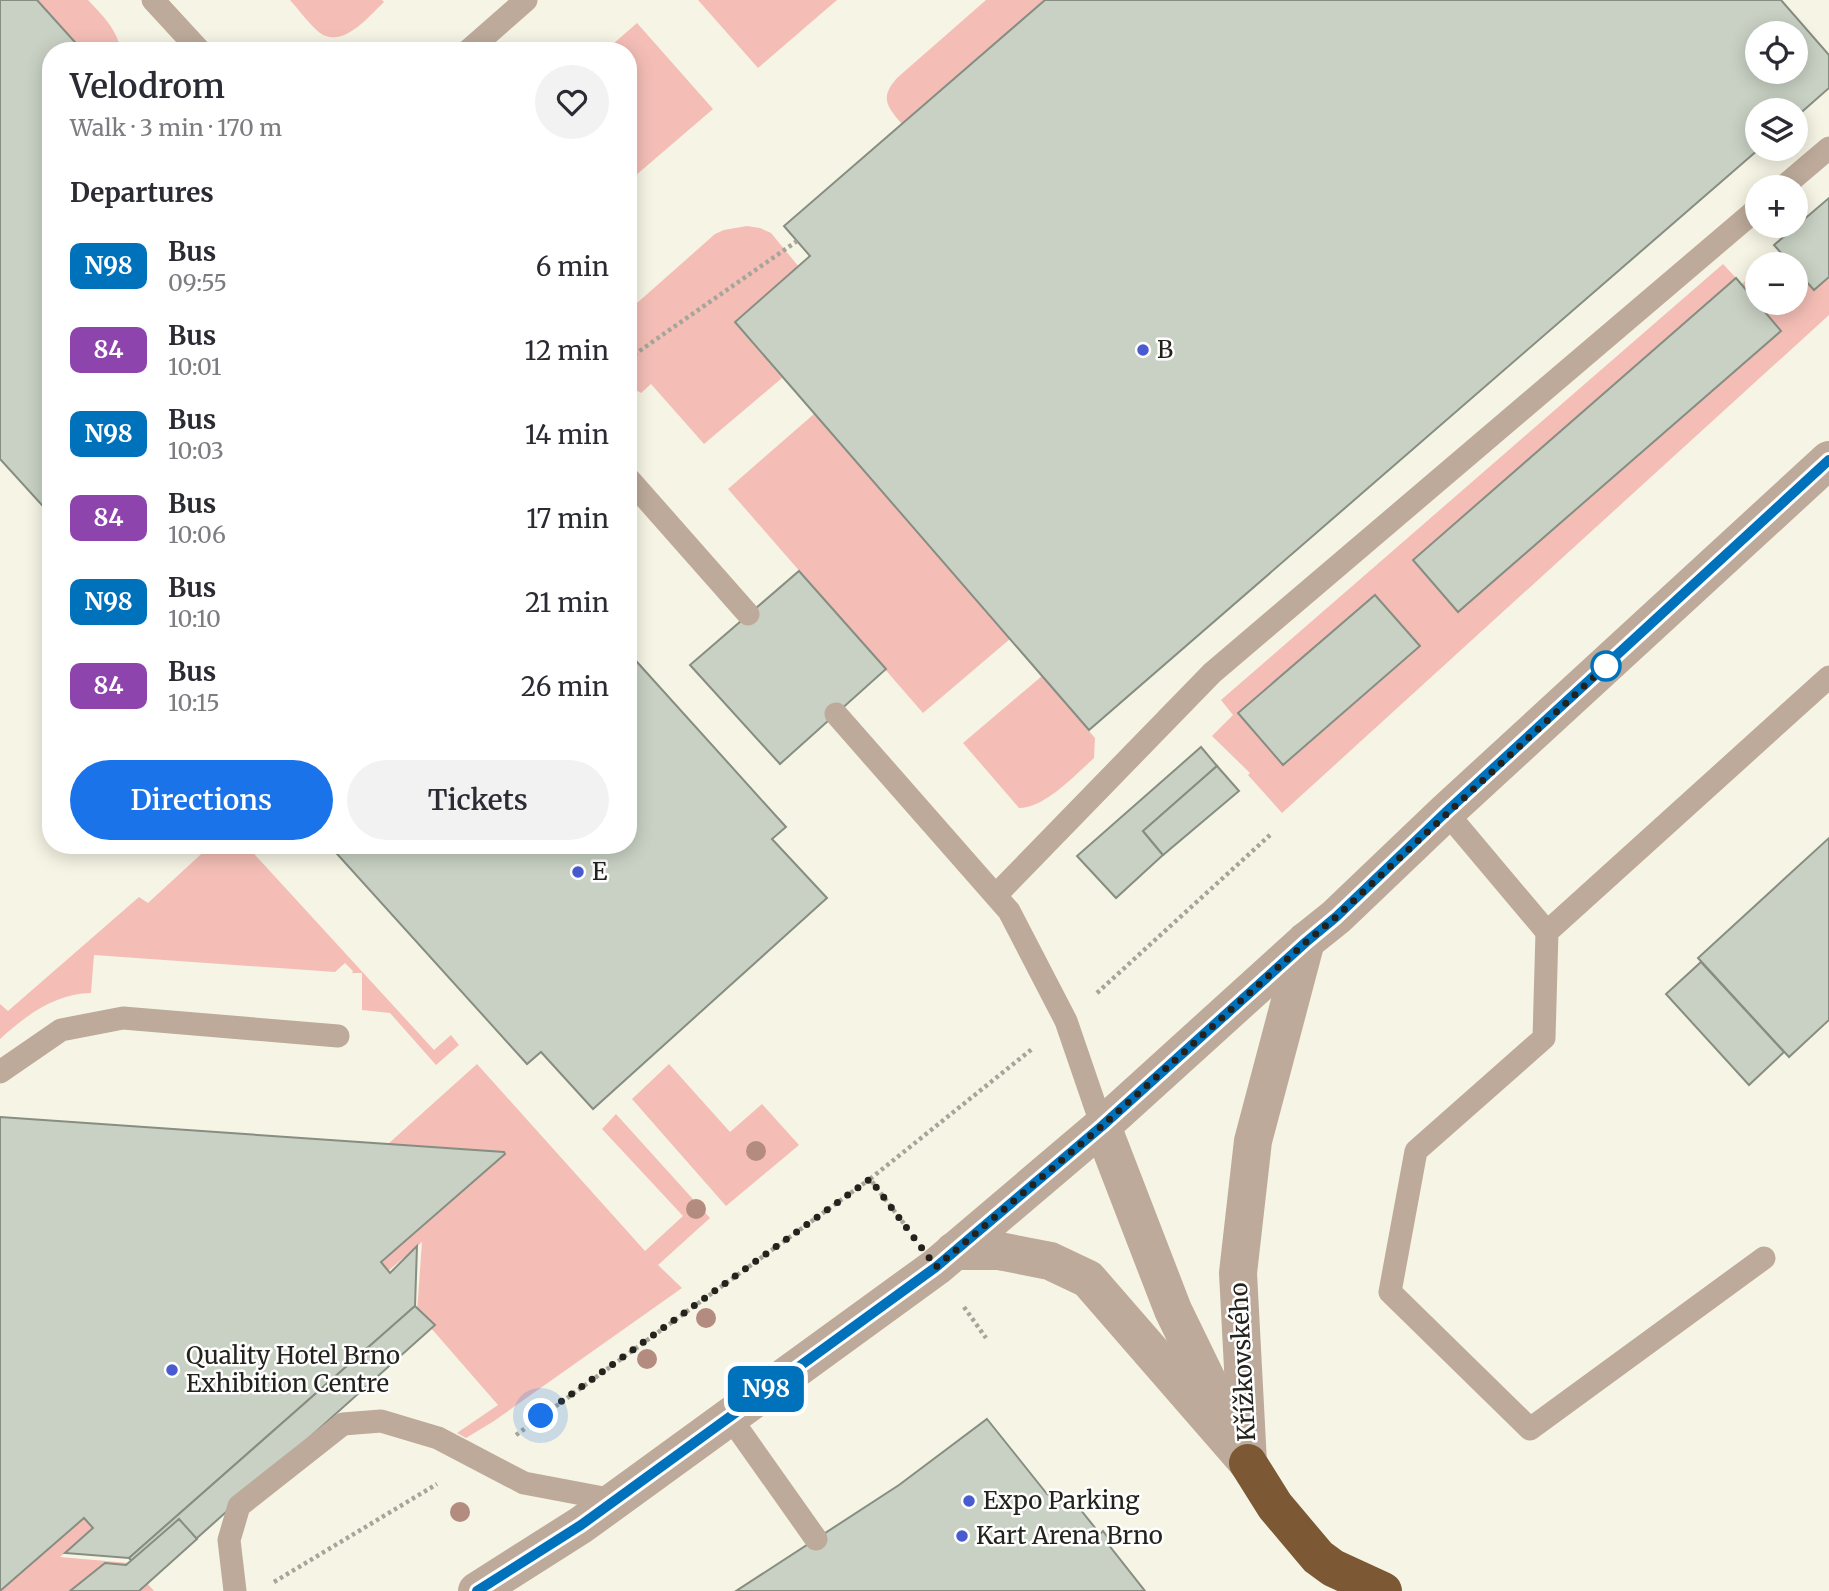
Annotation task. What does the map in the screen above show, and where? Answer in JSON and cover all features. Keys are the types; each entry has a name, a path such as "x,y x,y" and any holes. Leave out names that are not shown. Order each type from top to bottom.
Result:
{"highway":[{"path":"1248,1463 1275,1506 1318,1557 1342,1579 1383,1591"}],"street":[{"path":"477,1591 581,1525 945,1259 1102,1126 1336,917 1446,812 1829,460"},
{"name":"Křížkovského","path":"1248,1463 1238,1272 1253,1141 1306,942"},
{"name":"Křížkovského","path":"1102,1126 1173,1310 1248,1463"},
{"path":"945,1259 999,1251 1049,1261 1088,1279 1248,1463"}],"lane":[{"path":"153,0 192,42"},
{"path":"478,42 526,0"},
{"path":"1797,175 1829,148"},
{"path":"996,895 1212,673 1745,219"},
{"path":"637,488 748,614"},
{"path":"1547,932 1829,677"},
{"path":"836,714 1009,911 1066,1021 1102,1126"},
{"path":"1446,812 1547,932 1544,1038 1416,1151 1390,1292 1530,1429 1764,1258"},
{"path":"0,1072 61,1030 123,1018 338,1036"},
{"path":"729,1416 816,1539"},
{"path":"235,1591 229,1540 239,1506 343,1424 381,1421 438,1438 524,1482 614,1500"}],"path":[{"path":"637,353 797,241"},
{"path":"268,1585 501,1445 870,1179 1066,1021 1269,835"},
{"path":"870,1179 945,1259 986,1338"}],"shaded area":[{"path":"35,0 88,0 113,29 119,42 70,42"},
{"path":"290,0 384,2 355,29 337,37 329,37 320,33"},
{"path":"698,0 837,0 758,68"},
{"path":"986,0 1045,0 902,124 887,101 892,85"},
{"path":"637,23 713,109 637,174 637,42 615,42"},
{"path":"747,226 771,233 799,267 735,323 782,378 704,444 651,384 641,393 637,391 637,303 715,234"},
{"path":"1723,264 1736,278 1458,612 1781,331 1767,315 1808,315 1808,284 1813,290 1829,277 1829,315 1282,813 1248,775 1250,773 1212,736 1233,715 1221,700","holes":["1376,595 1420,646 1283,765 1239,713"]},
{"path":"814,414 1010,639 923,713 728,489"},
{"path":"1042,676 1095,738 1094,758 1049,797 1029,807 1019,808 963,743"},
{"path":"201,854 254,854 434,1050 451,1035 459,1045 436,1065 390,1013 362,1010 362,973 352,973 345,963 335,972 94,955 91,993 53,1001 20,1022 0,1039 0,1004 8,1011 139,897 148,903"},
{"path":"477,1064 645,1251 683,1216 602,1129 616,1114 710,1218 658,1265 682,1288 466,1438 457,1433 498,1405 417,1312 422,1242 388,1271 381,1262 505,1154 388,1144"},
{"path":"669,1064 730,1132 762,1104 799,1145 726,1206 632,1099"},
{"path":"84,1518 93,1528 60,1557 129,1563 154,1591 0,1591"}],"building":[{"path":"0,0 37,0 75,42 42,42 42,505 0,459"},
{"name":"B","path":"1045,0 1781,0 1799,21 1745,21 1745,84 1808,84 1808,31 1829,55 1829,88 1808,106 1808,98 1745,98 1745,161 1089,730 735,322 810,256 784,226"},
{"path":"1829,198 1829,277 1814,290 1808,283 1808,252 1780,252 1774,245 1782,238 1808,238 1808,216"},
{"path":"1736,278 1745,289 1745,315 1767,315 1781,331 1458,612 1413,560"},
{"path":"799,571 886,669 780,764 690,665"},
{"path":"1375,595 1420,646 1283,765 1238,713"},
{"name":"E","path":"637,662 786,827 772,839 827,898 593,1109 541,1052 527,1064 337,854 637,854"},
{"path":"1201,747 1217,766 1143,831 1163,855 1116,898 1077,856"},
{"path":"1217,766 1239,791 1163,855 1143,831"},
{"path":"1829,838 1829,1020 1789,1057 1698,958"},
{"path":"1701,962 1784,1052 1749,1085 1666,994"},
{"name":"Quality Hotel Brno Exhibition Centre","path":"0,1117 505,1154 381,1262 390,1273 417,1246 415,1306 129,1558 65,1553 93,1528 84,1518 0,1591"},
{"path":"415,1306 435,1325 149,1581 129,1558"},
{"name":"Expo Parking","path":"987,1419 1047,1494 1080,1509 1100,1534 1103,1531 1111,1542 1108,1544 1145,1591 736,1591 899,1485"},
{"path":"179,1519 197,1539 139,1591 70,1591 105,1563 126,1565"}],"bus line":[{"name":"N98","path":"477,1591 581,1525 936,1267 1102,1126 1336,917 1446,812 1829,460"}],"place":[{"name":"B","path":"1143,350"},
{"name":"E","path":"578,872"},
{"name":"Quality Hotel Brno Exhibition Centre","path":"172,1370"},
{"name":"Expo Parking","path":"969,1501"},
{"name":"Kart Arena Brno","path":"962,1536"}],"route":[{"path":"541,1416 870,1179 936,1267 1102,1126 1336,917 1610,662 1606,666"}]}
